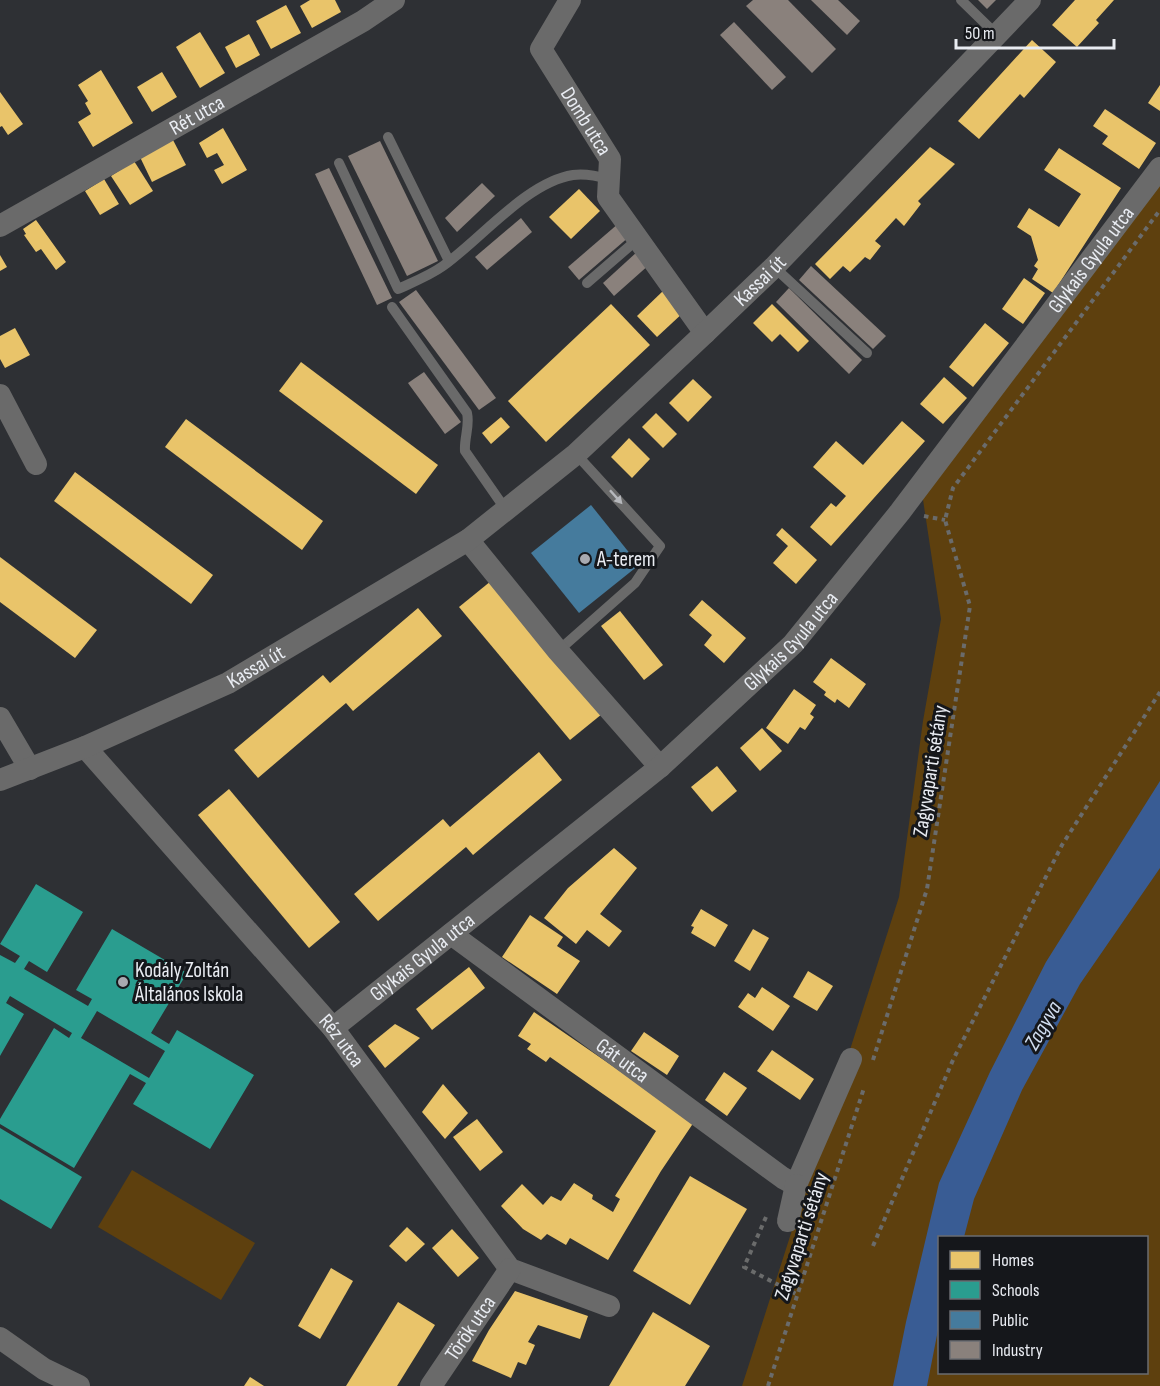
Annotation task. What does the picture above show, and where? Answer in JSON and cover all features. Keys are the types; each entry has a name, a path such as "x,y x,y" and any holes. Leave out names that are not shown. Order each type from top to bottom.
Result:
{"street":[{"name":"Rét utca","path":"0,226 363,21 394,0"},
{"name":"Domb utca","path":"570,0 541,49 610,159 608,197 705,333"},
{"name":"Kassai út","path":"0,780 85,747 228,683 468,540 576,454 774,267 1030,0"},
{"name":"Glykais Gyula utca","path":"333,1028 660,767 794,644 900,512 1160,168"},
{"path":"0,395 36,464"},
{"path":"468,540 558,651 660,767"},
{"path":"0,718 30,768"},
{"name":"Réz utca","path":"85,747 333,1028 510,1269"},
{"name":"Gát utca","path":"451,934 789,1181"},
{"path":"788,1221 789,1181 861,1064"},
{"path":"510,1269 609,1306"},
{"name":"Török utca","path":"431,1386 510,1269"},
{"path":"0,1338 44,1369 79,1386"}],"lane":[{"path":"961,0 997,35"},
{"path":"388,137 449,261"},
{"path":"339,163 398,289 425,277 449,261 530,194 550,183 572,175 586,174 609,179"},
{"path":"587,283 639,238"},
{"path":"774,267 867,353"},
{"path":"392,307 467,413 469,422 465,452 506,510"},
{"path":"558,651 635,584 660,546 576,454"}],"path":[{"name":"Zagyvaparti sétány","path":"861,1064 927,889 970,606 945,520 953,488 1160,210"},
{"path":"873,1246 953,1060 1062,845 1160,692"},
{"name":"Zagyvaparti sétány","path":"768,1386 866,1081"},
{"path":"789,1181 744,1268 798,1295"}],"shaded area":[{"path":"1160,160 1160,1386 742,1386 899,897 923,721 941,619 922,493"},
{"path":"132,1170 255,1243 221,1300 98,1227"}],"water":[{"name":"Zagyva","path":"1160,781 1160,868 1080,984 1022,1090 974,1199 964,1236 938,1236 938,1330 927,1386 893,1386 939,1183 990,1072 1046,962"}],"building: Homes":[{"path":"310,0 335,0 341,12 312,28 300,6"},
{"path":"1075,0 1114,0 1096,20 1099,23 1077,47 1052,25"},
{"path":"286,5 301,33 271,49 256,21"},
{"path":"200,32 225,73 200,88 176,47"},
{"path":"249,34 260,55 236,68 225,47"},
{"path":"1032,40 1056,62 1024,98 1020,94 979,139 958,121"},
{"path":"101,70 133,123 93,147 78,122 91,114 85,103 88,101 78,85"},
{"path":"162,72 177,97 152,112 137,87"},
{"path":"1160,85 1160,111 1148,103"},
{"path":"0,92 23,124 8,135 2,126 0,127"},
{"path":"1105,109 1156,143 1139,169 1102,144 1108,136 1093,126"},
{"path":"223,128 247,170 222,184 214,170 224,165 217,153 207,158 199,143"},
{"path":"173,140 186,165 152,182 140,157"},
{"path":"930,147 955,164 918,201 921,204 904,226 896,218 875,241 881,246 870,260 865,257 850,272 843,266 830,279 815,264"},
{"path":"1059,148 1121,188 1053,293 1032,279 1038,269 1034,266 1038,260 1031,236 1017,227 1029,208 1059,227 1081,194 1044,170"},
{"path":"134,161 153,191 130,205 111,176"},
{"path":"104,179 119,204 100,215 85,191"},
{"path":"579,189 600,211 571,239 549,217"},
{"path":"36,220 66,262 56,270 41,249 36,252 24,235 26,234 23,229"},
{"path":"0,255 7,267 0,271"},
{"path":"1024,278 1045,293 1023,324 1002,309"},
{"path":"664,290 685,311 657,337 637,316"},
{"path":"611,304 650,345 546,442 508,401"},
{"path":"772,304 809,341 798,352 780,334 772,342 753,323"},
{"path":"985,323 1009,343 973,387 949,367"},
{"path":"15,328 30,355 5,368 0,359 0,336"},
{"path":"301,362 438,465 416,494 279,391"},
{"path":"944,377 967,398 943,424 920,404"},
{"path":"693,379 712,397 688,422 669,403"},
{"path":"656,413 677,434 663,448 642,427"},
{"path":"501,417 510,427 491,444 482,433"},
{"path":"186,419 323,521 302,550 165,447"},
{"path":"902,421 925,441 831,546 810,527 831,503 836,507 846,496 813,467 836,441 863,465"},
{"path":"629,438 650,459 632,478 611,457"},
{"path":"75,472 213,575 191,604 54,501"},
{"path":"782,528 817,560 796,584 773,563 788,546 776,535"},
{"path":"0,557 97,630 75,658 0,602"},
{"path":"491,581 602,714 570,740 459,607"},
{"path":"702,600 746,638 724,663 704,645 712,635 689,615"},
{"path":"418,608 442,636 353,711 346,703 258,778 234,750 323,675 330,683"},
{"path":"620,611 663,665 644,680 601,626"},
{"path":"831,658 866,684 849,708 837,699 835,703 824,695 826,692 813,682"},
{"path":"794,689 816,705 810,714 814,717 805,730 800,727 788,744 766,728"},
{"path":"762,728 782,751 760,771 740,748"},
{"path":"539,752 562,780 473,855 466,847 378,921 354,894 443,819 450,827"},
{"path":"717,766 737,791 712,812 691,787"},
{"path":"229,789 340,922 309,948 198,815"},
{"path":"614,848 637,868 600,914 622,931 609,947 587,930 576,944 544,918 568,888"},
{"path":"701,909 728,925 715,947 691,933 694,927 691,926"},
{"path":"530,915 563,937 557,946 580,961 557,994 502,957"},
{"path":"753,929 769,938 750,971 734,961"},
{"path":"469,967 485,988 432,1030 416,1009"},
{"path":"808,971 833,986 817,1011 793,997"},
{"path":"762,987 790,1006 773,1031 738,1007 748,993 755,998"},
{"path":"534,1012 694,1122 661,1171 608,1260 570,1238 566,1245 547,1234 541,1240 523,1229 501,1206 522,1184 543,1205 551,1196 561,1201 574,1183 593,1195 592,1199 613,1212 620,1199 615,1196 656,1131 550,1057 546,1062 527,1049 531,1044 518,1036"},
{"path":"395,1024 420,1038 385,1068 368,1046"},
{"path":"644,1032 679,1056 667,1075 631,1051"},
{"path":"772,1050 814,1079 800,1100 757,1071"},
{"path":"724,1072 747,1088 727,1116 705,1100"},
{"path":"443,1084 468,1113 445,1139 422,1112"},
{"path":"477,1119 503,1152 480,1171 453,1137"},
{"path":"690,1176 747,1209 690,1305 633,1271"},
{"path":"407,1227 425,1244 406,1262 389,1246"},
{"path":"452,1229 479,1258 458,1277 432,1248"},
{"path":"331,1268 353,1281 320,1339 298,1326"},
{"path":"515,1291 588,1316 580,1339 538,1325 528,1342 535,1345 526,1365 518,1362 511,1378 472,1361"},
{"path":"398,1302 435,1325 397,1386 346,1386"},
{"path":"653,1312 710,1346 685,1386 609,1386"},
{"path":"250,1377 264,1386 244,1386"}],"building: Schools":[{"path":"36,884 83,912 47,972 29,961 24,969 88,1006 92,999 76,990 112,929 187,973 151,1033 169,1044 177,1030 254,1075 210,1149 133,1104 146,1083 130,1074 74,1168 0,1124 0,1119 54,1028 69,1038 72,1033 10,996 6,1003 24,1014 0,1056 0,955 15,963 20,956 0,944","holes":["97,1011 165,1051 149,1078 81,1038"]},
{"path":"0,1128 82,1177 51,1229 0,1199"}],"building: Public":[{"name":"A-terem","path":"591,505 639,565 579,613 531,553"}],"building: Industry":[{"path":"753,0 788,0 836,49 812,73 746,6"},
{"path":"811,0 838,0 860,21 847,35"},
{"path":"978,0 996,0 987,9"},
{"path":"734,22 786,77 772,90 720,35"},
{"path":"380,141 438,261 407,276 348,156"},
{"path":"329,168 392,298 377,305 315,174"},
{"path":"482,183 495,196 457,232 445,218"},
{"path":"521,218 532,232 487,270 475,257"},
{"path":"619,223 630,236 579,280 568,267"},
{"path":"638,251 650,264 614,296 603,283"},
{"path":"811,266 886,336 873,349 799,280"},
{"path":"789,288 862,360 849,374 776,302"},
{"path":"416,290 496,398 479,410 399,302"},
{"path":"424,372 461,422 445,434 408,383"}],"place":[{"name":"A-terem","path":"585,559"},
{"name":"Kodály Zoltán Általános Iskola","path":"123,982"}]}
